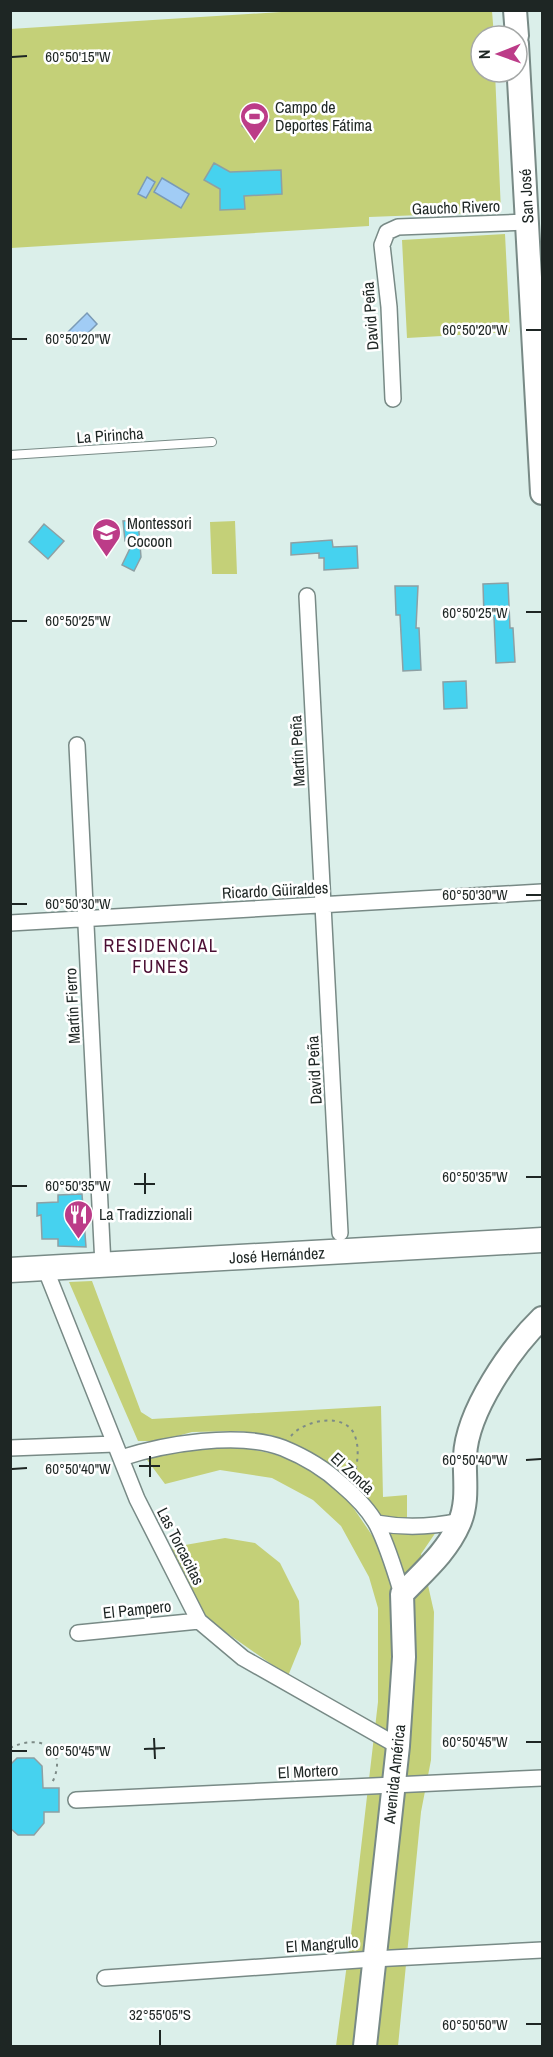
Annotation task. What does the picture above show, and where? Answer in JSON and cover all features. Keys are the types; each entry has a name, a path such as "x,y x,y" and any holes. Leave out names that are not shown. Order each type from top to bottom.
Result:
{"main road":[{"name":"José Hernández","path":"10,1270 543,1240"}],"street":[{"name":"San José","path":"519,84 527,222 537,277 543,493"},
{"name":"Gaucho Rivero","path":"387,232 398,227 527,222"},
{"name":"David Peña","path":"387,232 382,245 389,307 393,399"},
{"name":"Martín Peña","path":"307,596 323,905"},
{"name":"Martín Fierro","path":"77,745 104,1265"},
{"name":"Ricardo Güiraldes","path":"10,923 543,892"},
{"name":"David Peña","path":"323,905 340,1233"},
{"name":"Las Torcacitas","path":"45,1268 137,1499 199,1621 243,1658 398,1746"},
{"path":"402,1594 448,1546 460,1521 467,1490 465,1455 471,1424 504,1362 543,1318"},
{"name":"El Zonda","path":"121,1458 150,1449 197,1443 241,1440 281,1447 322,1467 351,1492 376,1523 392,1560 402,1594"},
{"path":"10,1448 114,1444"},
{"path":"376,1523 395,1526 440,1526 460,1521"},
{"name":"Avenida América","path":"364,2046 398,1746 404,1658 402,1594"},
{"name":"El Pampero","path":"78,1633 199,1621"},
{"name":"El Mortero","path":"76,1800 543,1778"},
{"name":"El Mangrullo","path":"105,1978 373,1959 543,1950"}],"lane":[{"name":"La Pirincha","path":"10,455 212,442"}],"path":[{"path":"281,1447 297,1428 320,1420 340,1422 354,1434 358,1458 351,1492"},
{"path":"10,1748 25,1741 40,1742 53,1749 58,1762 58,1772 52,1783"}],"green space":[{"name":"Campo de Deportes Fátima","path":"297,11 492,11 493,24 469,24 469,84 496,84 501,212 369,217 369,226 11,248 10,29"},
{"path":"505,234 510,332 407,338 402,240"},
{"path":"235,521 237,574 212,574 210,522"},
{"path":"92,1281 141,1412 152,1419 381,1406 383,1497 407,1495 407,1533 436,1532 421,1554 434,1612 431,1760 421,1812 398,2046 373,2046 411,1607 402,1565 370,1506 349,1481 322,1459 271,1435 239,1431 192,1432 159,1441 138,1441 69,1282"},
{"path":"237,1446 274,1454 310,1468 348,1500 378,1544 397,1599 397,1686 358,2046 336,2046 378,1702 378,1608 369,1577 341,1526 313,1500 272,1478 220,1470 165,1484 145,1457 179,1451"},
{"path":"225,1538 255,1543 280,1563 299,1601 301,1644 288,1676 204,1617 168,1548"}],"water":[{"path":"147,177 155,182 146,198 138,194"},
{"path":"162,178 189,194 181,208 154,192"},
{"path":"87,313 97,324 75,346 64,336"}],"building":[{"path":"257,109 270,120 256,137 242,126"},
{"path":"214,163 230,172 281,170 282,194 244,196 245,209 220,210 220,189 204,180"},
{"path":"138,520 141,557 134,571 122,565 134,540 125,541 123,521"},
{"path":"44,524 64,541 48,559 29,542"},
{"path":"332,540 333,547 357,546 358,568 324,570 324,558 319,558 319,553 291,555 291,543"},
{"path":"508,583 510,628 513,628 515,662 496,663 494,617 484,617 483,584"},
{"path":"395,586 418,586 416,628 419,628 421,670 403,671 400,615 396,615"},
{"path":"466,681 467,708 444,709 443,682"},
{"path":"82,1194 86,1247 58,1246 58,1239 42,1239 41,1215 37,1216 37,1203 58,1202 58,1195"},
{"path":"17,1758 34,1758 42,1766 43,1788 59,1788 59,1812 44,1812 44,1823 34,1835 18,1835 10,1828 10,1765"}],"place":[{"name":"Campo de Deportes Fátima","path":"254,142"},
{"name":"Montessori Cocoon","path":"106,558"},
{"name":"La Tradizzionali","path":"78,1240"}],"district":[{"name":"RESIDENCIAL FUNES","path":"161,955"}]}
